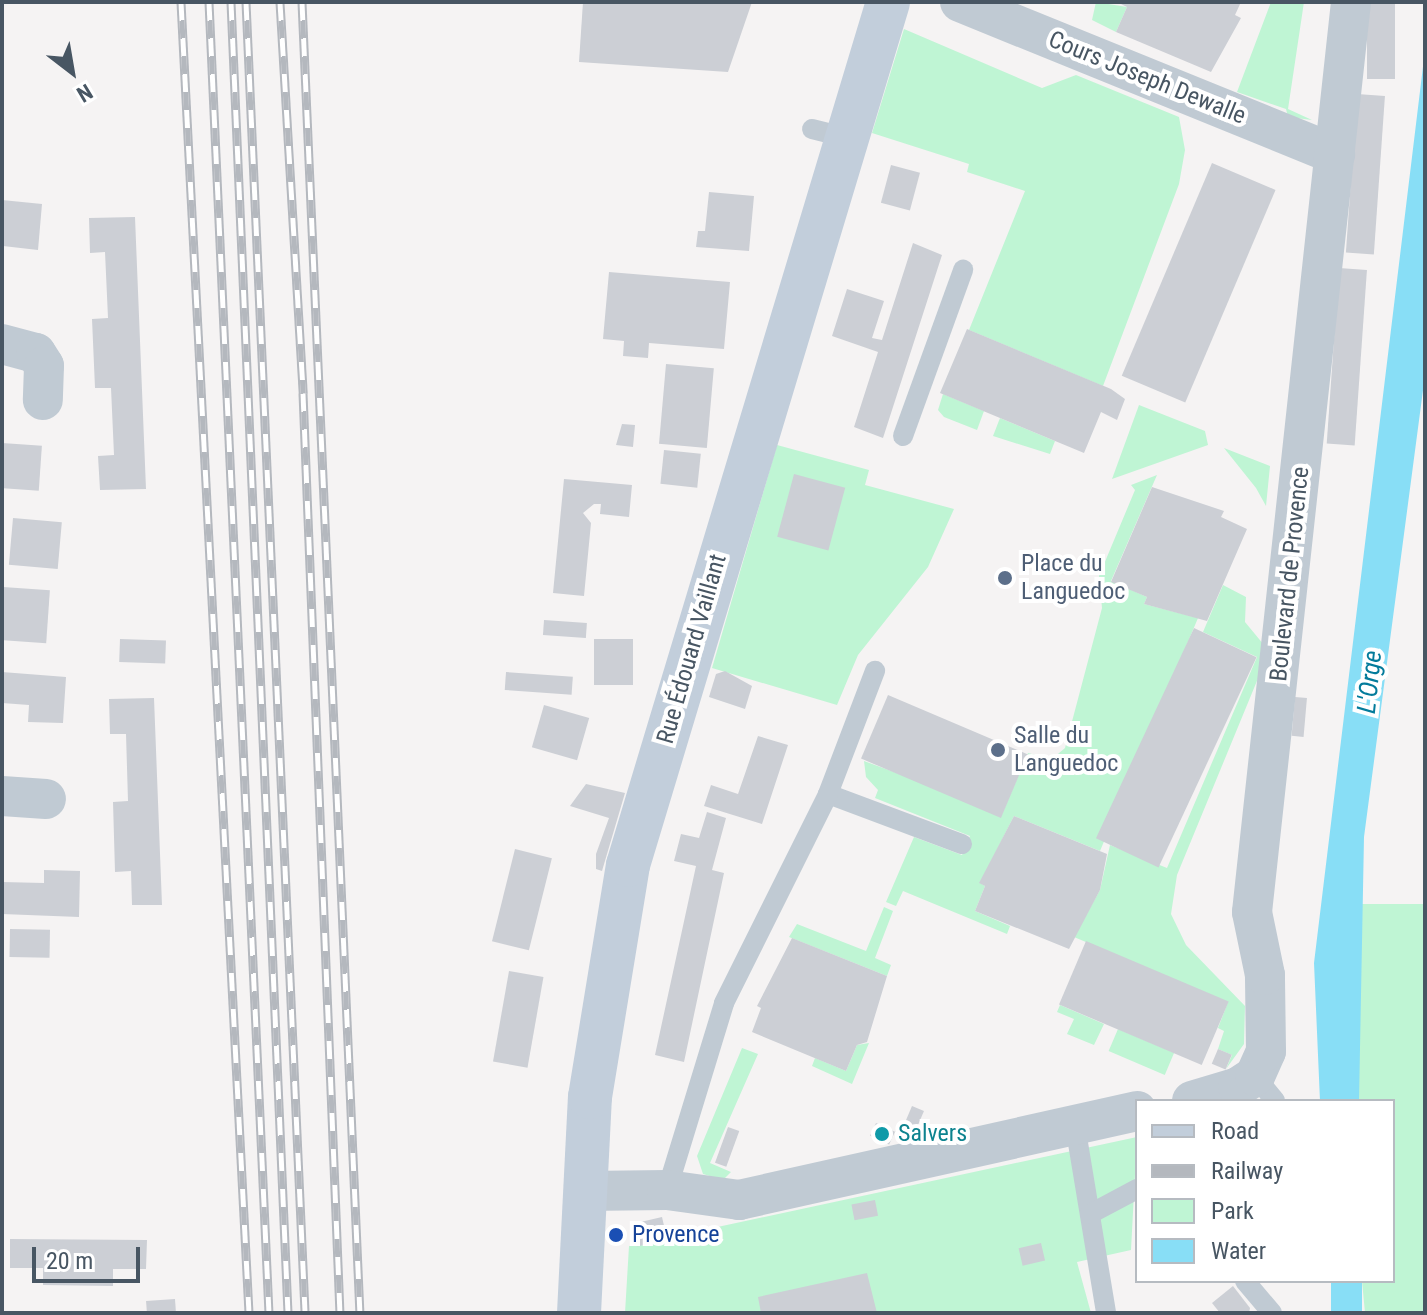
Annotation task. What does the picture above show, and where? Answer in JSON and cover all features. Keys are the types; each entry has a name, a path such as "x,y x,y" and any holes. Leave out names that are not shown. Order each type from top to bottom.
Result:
{"street":[{"name":"Cours Joseph Dewalle","path":"960,2 1335,154"},
{"name":"Boulevard de Provence","path":"1203,1099 1265,1088 1265,975 1252,912 1351,2"},
{"name":"Rue Édouard Vaillant","path":"579,1313 590,1097 628,865 830,133 879,4"},
{"path":"2,344 36,353 44,366 43,400"},
{"path":"2,796 46,799"},
{"path":"585,1191 667,1190 739,1200 1135,1111"}],"lane":[{"path":"903,436 963,270"},
{"path":"667,1190 724,1003 828,794 875,671"},
{"path":"828,794 962,844"},
{"path":"1075,1125 1106,1313"},
{"path":"1090,1214 1135,1190"},
{"path":"1247,1283 1272,1313"}],"green space":[{"path":"1096,2 1127,7 1116,32 1092,20"},
{"path":"1271,2 1304,2 1288,109 1312,120 1288,117 1286,109 1237,92"},
{"path":"904,29 1042,88 1076,75 1179,117 1185,150 1179,184 1103,386 969,330 1025,191 967,172 969,164 872,133"},
{"path":"943,394 984,411 977,430 944,417 938,410"},
{"path":"1139,405 1205,431 1208,445 1112,479"},
{"path":"1000,418 1055,441 1050,454 993,436"},
{"path":"777,445 869,470 865,485 954,509 928,567 858,655 837,705 712,668"},
{"path":"1224,448 1270,466 1266,506 1256,488"},
{"path":"1157,475 1111,581 1147,597 1144,604 1198,618 1100,851 1014,816 980,883 985,886 975,911 1010,926 1007,934 903,891 896,906 886,902 914,837 962,855 970,836 875,798 878,790 866,777 864,761 1003,812 1028,753 1052,759 1065,748 1102,608 1099,576 1135,490 1131,485"},
{"path":"1223,585 1246,597 1245,622 1264,645 1266,659 1177,875 1171,914 1186,945 1245,1006 1244,1044 1226,1069 1232,1055 1218,1049 1224,1031 1218,1028 1228,1002 1074,937 1100,890 1110,845 1167,868 1257,657 1203,632"},
{"path":"1358,904 1425,904 1425,1313 1365,1313 1362,1283 1395,1283 1395,1099 1359,1099"},
{"path":"884,907 893,911 875,958 891,965 887,976 789,937 797,924 866,951"},
{"path":"1060,1005 1104,1024 1094,1045 1067,1034 1074,1019 1057,1012"},
{"path":"1118,1029 1174,1053 1165,1075 1109,1051"},
{"path":"869,1043 852,1084 812,1066 815,1058 846,1071 857,1045"},
{"path":"742,1048 758,1054 710,1163 731,1172 723,1180 703,1174 697,1156"},
{"path":"1135,1137 1131,1250 1077,1262 1091,1313 625,1313 629,1246"}],"water":[{"name":"L'Orge","path":"1425,50 1425,375 1364,837 1359,1099 1320,1099 1314,963"},
{"path":"1331,1283 1362,1283 1362,1313 1331,1313"}],"building":[{"path":"583,2 752,2 728,72 579,62"},
{"path":"1117,2 1241,2 1235,15 1241,18 1211,72 1116,32 1127,7"},
{"path":"1367,2 1395,2 1395,79 1367,79"},
{"path":"1357,94 1385,96 1374,255 1346,253"},
{"path":"1212,163 1276,190 1185,403 1122,376"},
{"path":"891,165 920,173 910,210 881,203"},
{"path":"709,192 754,196 749,251 696,247 698,231 705,231"},
{"path":"2,200 42,204 38,250 3,246"},
{"path":"135,217 146,489 100,490 98,456 114,455 111,388 95,388 92,319 108,318 105,252 90,253 89,218"},
{"path":"913,243 942,255 883,438 854,427 878,352 832,336 847,289 884,301 872,338 882,340"},
{"path":"1339,268 1367,270 1355,446 1327,444"},
{"path":"609,272 730,282 724,349 649,343 648,358 623,356 624,341 603,339"},
{"path":"967,329 1111,389 1125,399 1117,420 1101,412 1084,453 940,393"},
{"path":"666,364 714,368 707,448 659,444"},
{"path":"622,424 635,425 633,447 616,445"},
{"path":"2,443 42,446 39,491 2,488"},
{"path":"664,450 701,454 697,488 660,484"},
{"path":"794,474 845,488 828,551 777,537"},
{"path":"564,479 632,485 629,517 600,514 601,504 594,504 583,513 591,523 584,596 553,593"},
{"path":"1152,487 1224,511 1221,517 1247,529 1207,621 1144,604 1147,597 1111,582"},
{"path":"13,518 62,522 58,569 9,565"},
{"path":"3,587 50,590 46,643 2,640"},
{"path":"544,620 587,623 586,638 543,635"},
{"path":"1194,628 1257,657 1158,867 1096,838"},
{"path":"120,639 166,641 165,664 119,662"},
{"path":"594,639 633,639 633,685 594,685"},
{"path":"725,671 752,686 745,709 709,697 716,674"},
{"path":"2,672 66,677 63,723 28,722 29,705 2,703"},
{"path":"506,672 573,677 572,695 505,690"},
{"path":"888,695 1028,754 1001,818 861,759"},
{"path":"1295,697 1307,698 1304,737 1292,736"},
{"path":"154,698 162,905 132,905 131,871 115,872 113,802 128,801 126,734 110,734 109,699"},
{"path":"544,705 589,718 577,760 532,747"},
{"path":"758,736 788,745 762,824 704,806 711,785 738,794"},
{"path":"586,784 625,793 602,871 596,869 596,854 609,818 570,806"},
{"path":"707,812 726,818 712,870 724,873 684,1062 655,1055 696,866 674,861 681,834 699,838"},
{"path":"1014,816 1107,854 1100,890 1069,949 975,911 985,886 979,883"},
{"path":"515,849 552,858 529,950 492,941"},
{"path":"44,870 80,871 79,917 2,914 2,882 44,883"},
{"path":"10,929 50,930 50,958 10,957"},
{"path":"792,938 887,976 867,1042 857,1045 846,1071 752,1032 761,1008 757,1006"},
{"path":"1086,941 1229,1002 1202,1065 1059,1005"},
{"path":"509,971 543,977 527,1068 493,1062"},
{"path":"1218,1049 1232,1055 1226,1070 1212,1064"},
{"path":"912,1106 924,1111 909,1146 897,1141"},
{"name":"Salvers","path":"876,1123 895,1132 889,1145 870,1136"},
{"path":"728,1127 739,1131 726,1167 715,1163"},
{"path":"875,1200 878,1216 854,1220 851,1205"},
{"path":"662,1217 667,1239 637,1246 632,1224"},
{"path":"10,1239 147,1240 146,1269 113,1269 113,1286 43,1285 43,1268 10,1268"},
{"path":"1041,1243 1045,1261 1023,1266 1019,1248"},
{"path":"867,1273 877,1313 761,1313 758,1297"},
{"path":"1233,1286 1250,1308 1249,1313 1220,1313 1212,1303"},
{"path":"175,1299 176,1313 147,1313 146,1301"}],"railway":[{"path":"181,2 249,1313"},
{"path":"209,2 269,1313"},
{"path":"231,2 288,1313"},
{"path":"246,2 305,1313"},
{"path":"280,2 303,393 340,1313"},
{"path":"302,2 360,1313"}],"place":[{"name":"Place du Languedoc","path":"1005,578"},
{"name":"Salle du Languedoc","path":"998,750"},
{"name":"Salvers","path":"882,1134"},
{"name":"Provence","path":"616,1235"}]}
